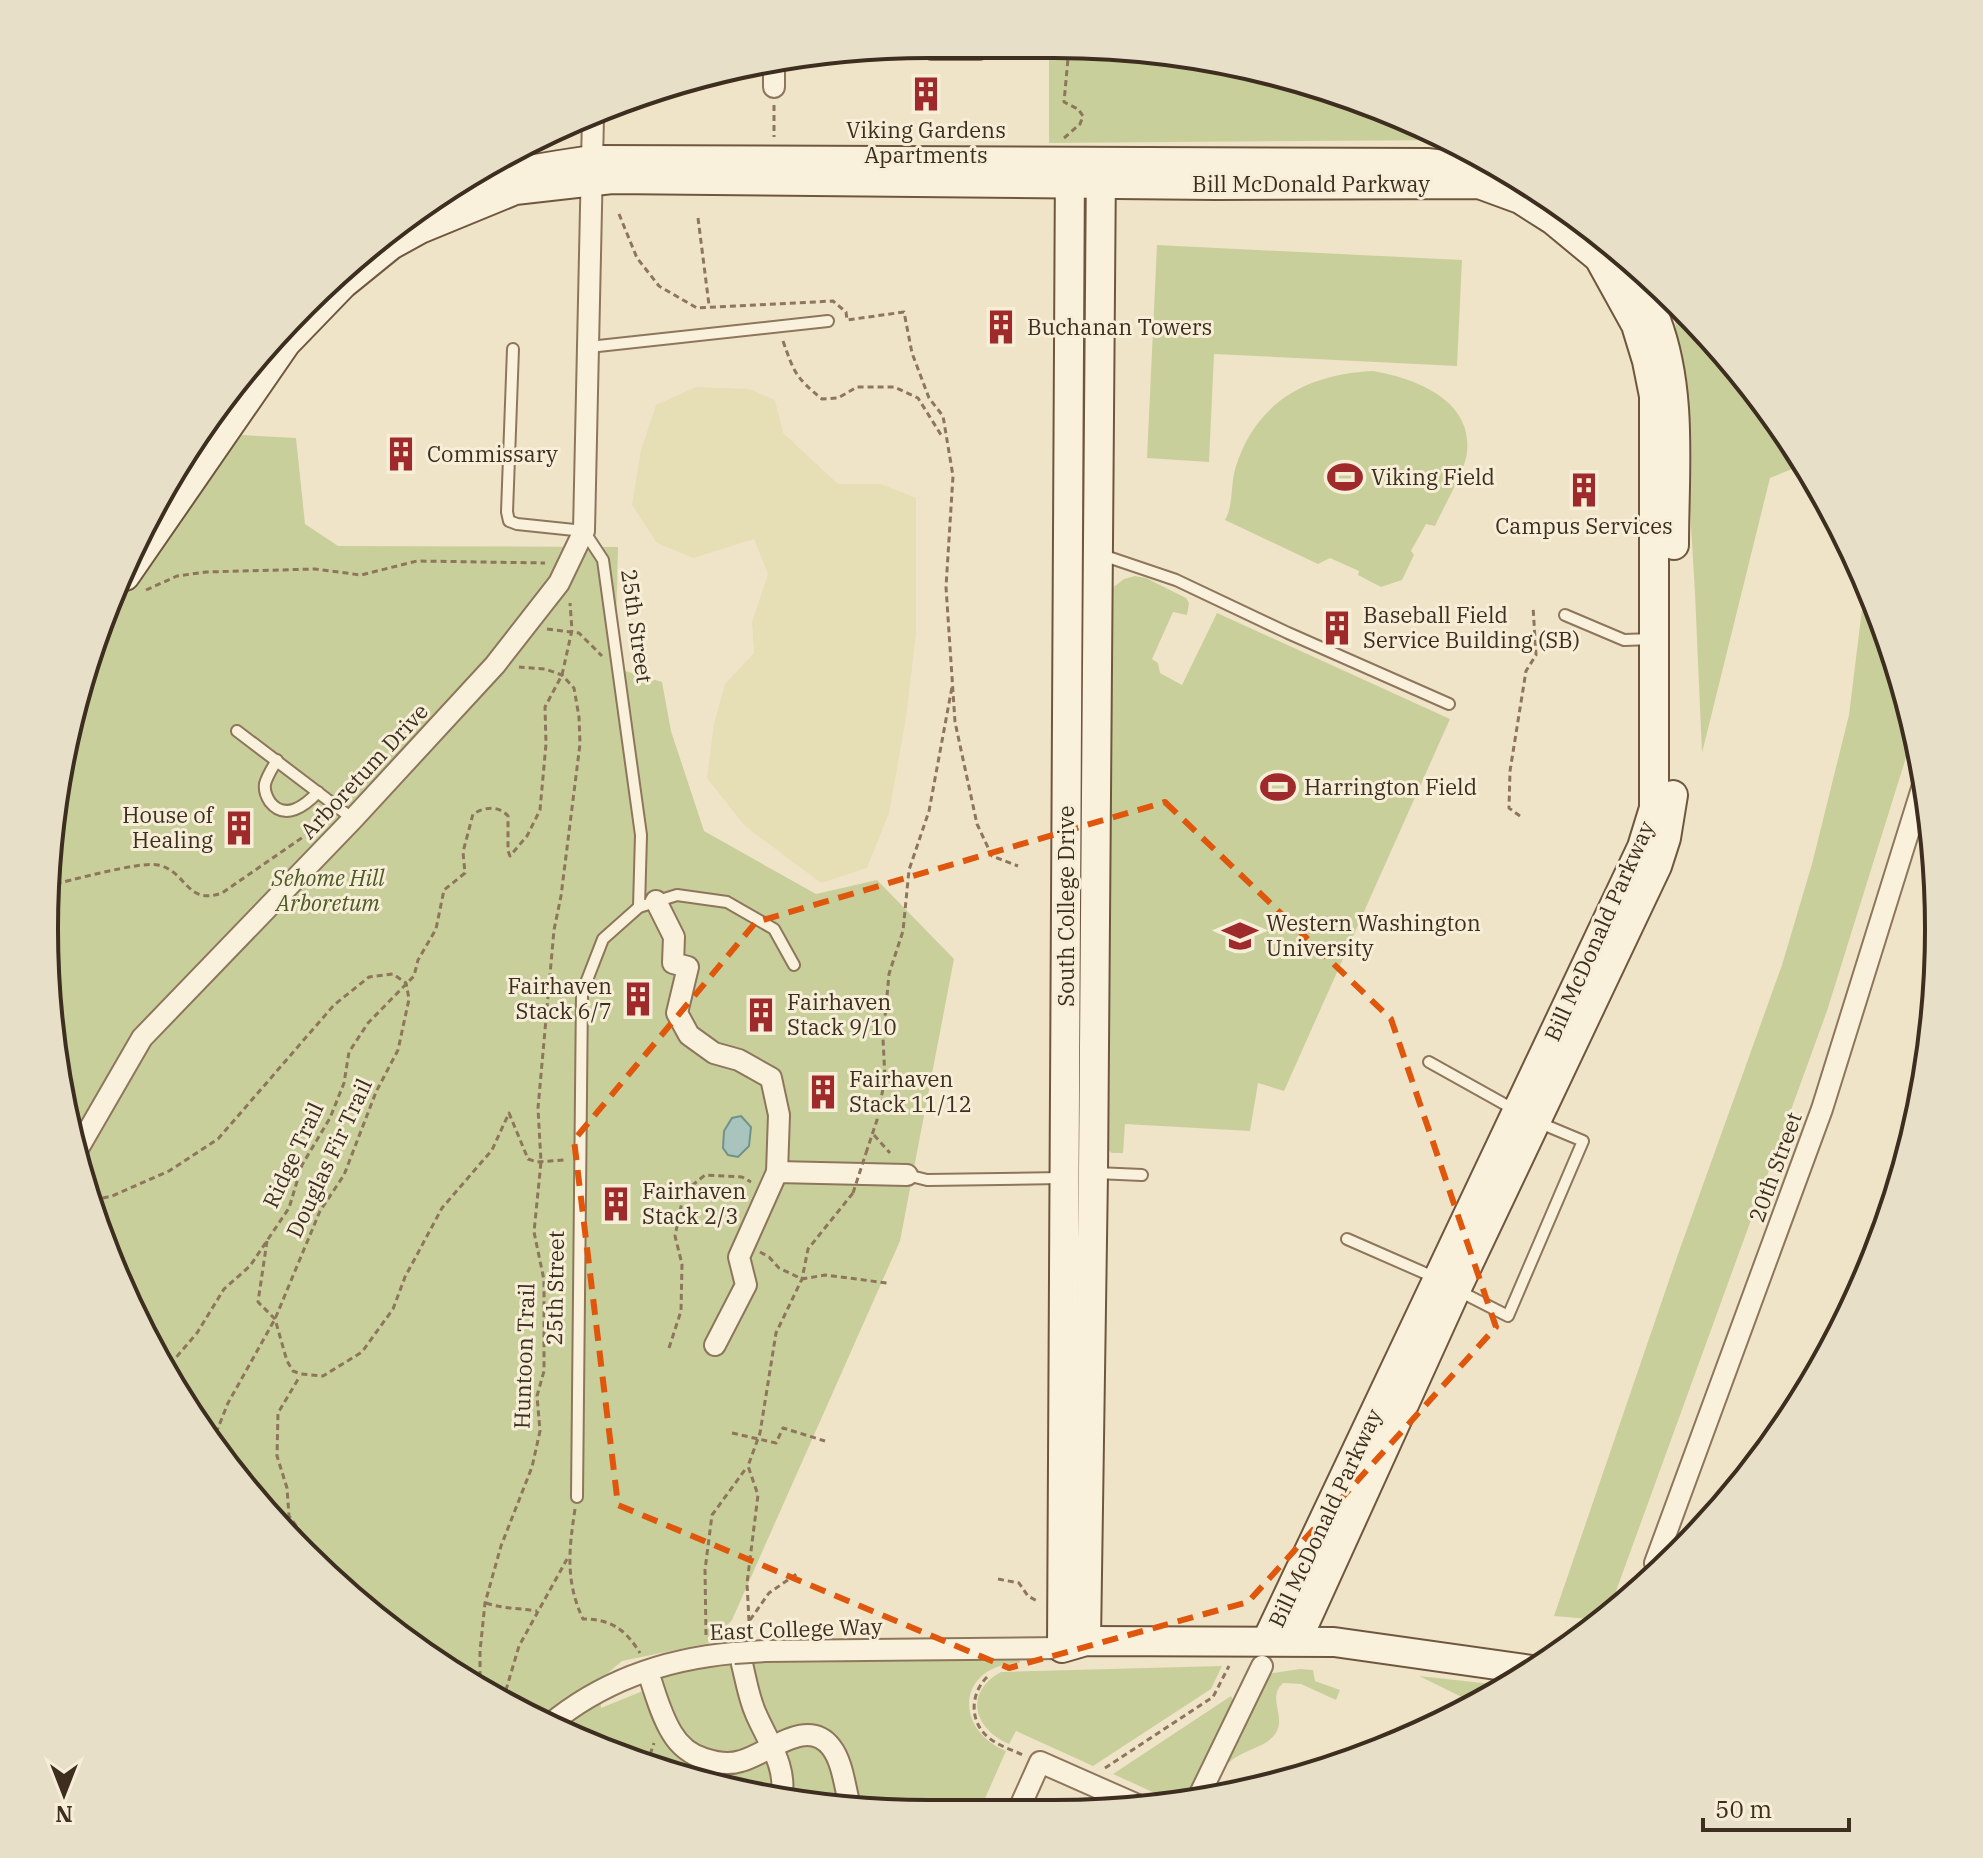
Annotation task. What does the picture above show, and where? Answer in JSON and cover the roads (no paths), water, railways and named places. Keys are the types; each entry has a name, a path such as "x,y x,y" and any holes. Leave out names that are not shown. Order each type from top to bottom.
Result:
{"main road":[{"name":"Bill McDonald Parkway","path":"477,185 530,168 593,171 774,161 1066,163 1101,174 1479,184 1520,199 1577,233"},
{"name":"Bill McDonald Parkway","path":"353,276 391,245 420,229 515,190 593,171 612,179 1066,163"},
{"name":"South College Drive","path":"1066,163 1064,1178 1074,1644"},
{"name":"Bill McDonald Parkway","path":"1101,174 1427,163 1482,171"},
{"name":"South College Drive","path":"1074,1644 1093,1173 1101,174"},
{"name":"Bill McDonald Parkway","path":"1264,1653 1447,1284 1526,1116 1642,847 1654,808 1654,396 1636,325 1611,260"},
{"name":"Bill McDonald Parkway","path":"1526,1116 1657,866 1673,808 1675,402 1656,318 1635,280"},
{"name":"Bill McDonald Parkway","path":"135,583 286,343 332,295"},
{"name":"Bill McDonald Parkway","path":"1297,1640 1447,1284"},
{"path":"1074,1644 1264,1653 1297,1640 1334,1642 1515,1668"}],"street":[{"path":"774,72 774,87"},
{"path":"584,531 593,125"},
{"name":"Arboretum Drive","path":"84,1138 142,1038 353,819 495,665 559,583 584,531"},
{"name":"20th Street","path":"1657,1557 1822,1109 1916,806"},
{"path":"648,904 670,925 674,937 673,963 688,967 677,1013 689,1035 714,1053 739,1060 771,1078 779,1115 777,1172 739,1257 746,1285 715,1345"},
{"path":"777,1172 907,1175"},
{"name":"East College Way","path":"560,1717 590,1695 619,1680 678,1661 709,1655 738,1658 766,1651 1074,1644"},
{"path":"1203,1787 1264,1653"},
{"path":"738,1658 754,1711 780,1766 782,1787"},
{"path":"651,1681 663,1717 673,1735 697,1757 728,1763 743,1761 798,1735 808,1735 824,1741 836,1756 847,1796"},
{"path":"1023,1800 1040,1762 1120,1797"}],"lane":[{"path":"589,347 828,321"},
{"path":"513,349 509,521 584,531"},
{"name":"25th Street","path":"577,1497 582,993 603,939 648,904 603,560 584,531"},
{"path":"1098,554 1176,580 1449,704"},
{"path":"1565,615 1624,640 1655,639"},
{"path":"237,731 353,819"},
{"path":"277,760 265,783 266,796 273,806 285,812 296,810 318,792"},
{"path":"648,904 677,895 727,902 774,929 794,965"},
{"path":"1347,1239 1447,1284 1508,1316 1583,1141 1526,1116 1429,1062"},
{"path":"907,1175 927,1180 1064,1178 1093,1173 1142,1175"}],"water":[{"path":"741,1116 751,1127 749,1146 738,1157 728,1155 723,1148 724,1131 732,1118"}],"place":[{"name":"Viking Gardens Apartments","path":"926,94"},
{"name":"Buchanan Towers","path":"1001,327"},
{"name":"Commissary","path":"401,454"},
{"name":"Viking Field","path":"1345,477"},
{"name":"Campus Services","path":"1584,490"},
{"name":"Baseball Field Service Building (SB)","path":"1337,628"},
{"name":"Harrington Field","path":"1278,787"},
{"name":"House of Healing","path":"239,828"},
{"name":"Western Washington University","path":"1240,936"},
{"name":"Fairhaven Stack 6/7","path":"638,999"},
{"name":"Fairhaven Stack 9/10","path":"761,1015"},
{"name":"Fairhaven Stack 11/12","path":"823,1092"},
{"name":"Fairhaven Stack 2/3","path":"616,1204"}],"park label":[{"name":"Sehome Hill Arboretum","path":"328,890"}]}
